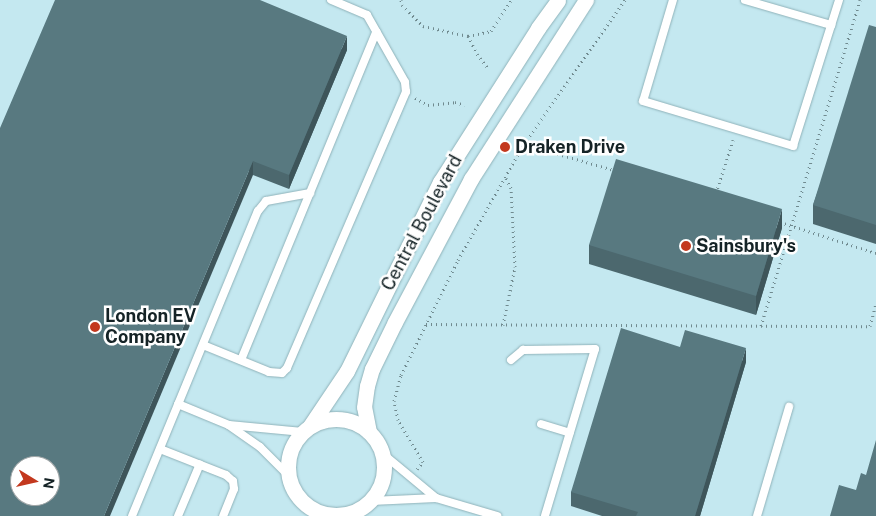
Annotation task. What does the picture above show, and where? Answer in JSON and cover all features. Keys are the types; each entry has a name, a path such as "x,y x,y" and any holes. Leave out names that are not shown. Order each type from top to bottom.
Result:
{"street":[{"name":"Central Boulevard","path":"307,429 347,371 440,182 538,28 558,0"},
{"name":"Central Boulevard","path":"369,432 364,407 367,386 372,369 399,313 471,179 586,0"},
{"path":"336,418 358,424 369,432 383,454 384,470 378,491 361,509 348,514 326,514 310,508 298,497 292,487 289,476 290,453 307,429 336,418"},
{"path":"298,497 301,516"}],"lane":[{"path":"203,345 276,373 282,373 286,368 406,92 405,82 366,15 331,0"},
{"path":"672,0 643,101 793,146 839,0"},
{"path":"744,0 831,25"},
{"path":"241,360 376,32"},
{"path":"132,516 262,205 266,202 310,193"},
{"path":"512,360 523,350 595,349 545,516"},
{"path":"178,404 229,425 260,447 289,476"},
{"path":"757,516 790,407"},
{"path":"541,424 570,433"},
{"path":"229,425 307,429"},
{"path":"160,449 226,475 233,481 234,489 223,516"},
{"path":"383,454 436,498"},
{"path":"178,516 200,464"},
{"path":"361,509 436,498 497,516"}],"path":[{"path":"401,0 402,5 423,26 468,36 491,31 511,0"},
{"path":"411,476 423,462 398,420 394,401 401,375 458,260 524,144 625,0"},
{"path":"761,326 860,0"},
{"path":"468,36 477,54 488,68"},
{"path":"406,92 428,105 454,102 465,105"},
{"path":"714,200 737,129"},
{"path":"524,144 619,172"},
{"path":"503,325 515,268 511,188 506,178"},
{"path":"775,220 876,253"},
{"path":"426,324 870,326 876,304"}],"building":[{"name":"London EV Company","path":"55,0 260,0 347,36 289,175 253,161 104,516 0,516 0,128"},
{"name":"Sainsbury's","path":"869,25 876,27 876,225 813,205"},
{"name":"Sainsbury's","path":"616,159 782,209 756,296 589,245"},
{"path":"621,328 680,347 685,330 746,348 695,516 636,516 638,512 571,492"},
{"path":"876,440 876,516 830,516 839,485 856,490 861,473 866,475"}],"place":[{"name":"Draken Drive","path":"505,147"},
{"name":"Sainsbury's","path":"686,246"},
{"name":"London EV Company","path":"95,327"}]}
